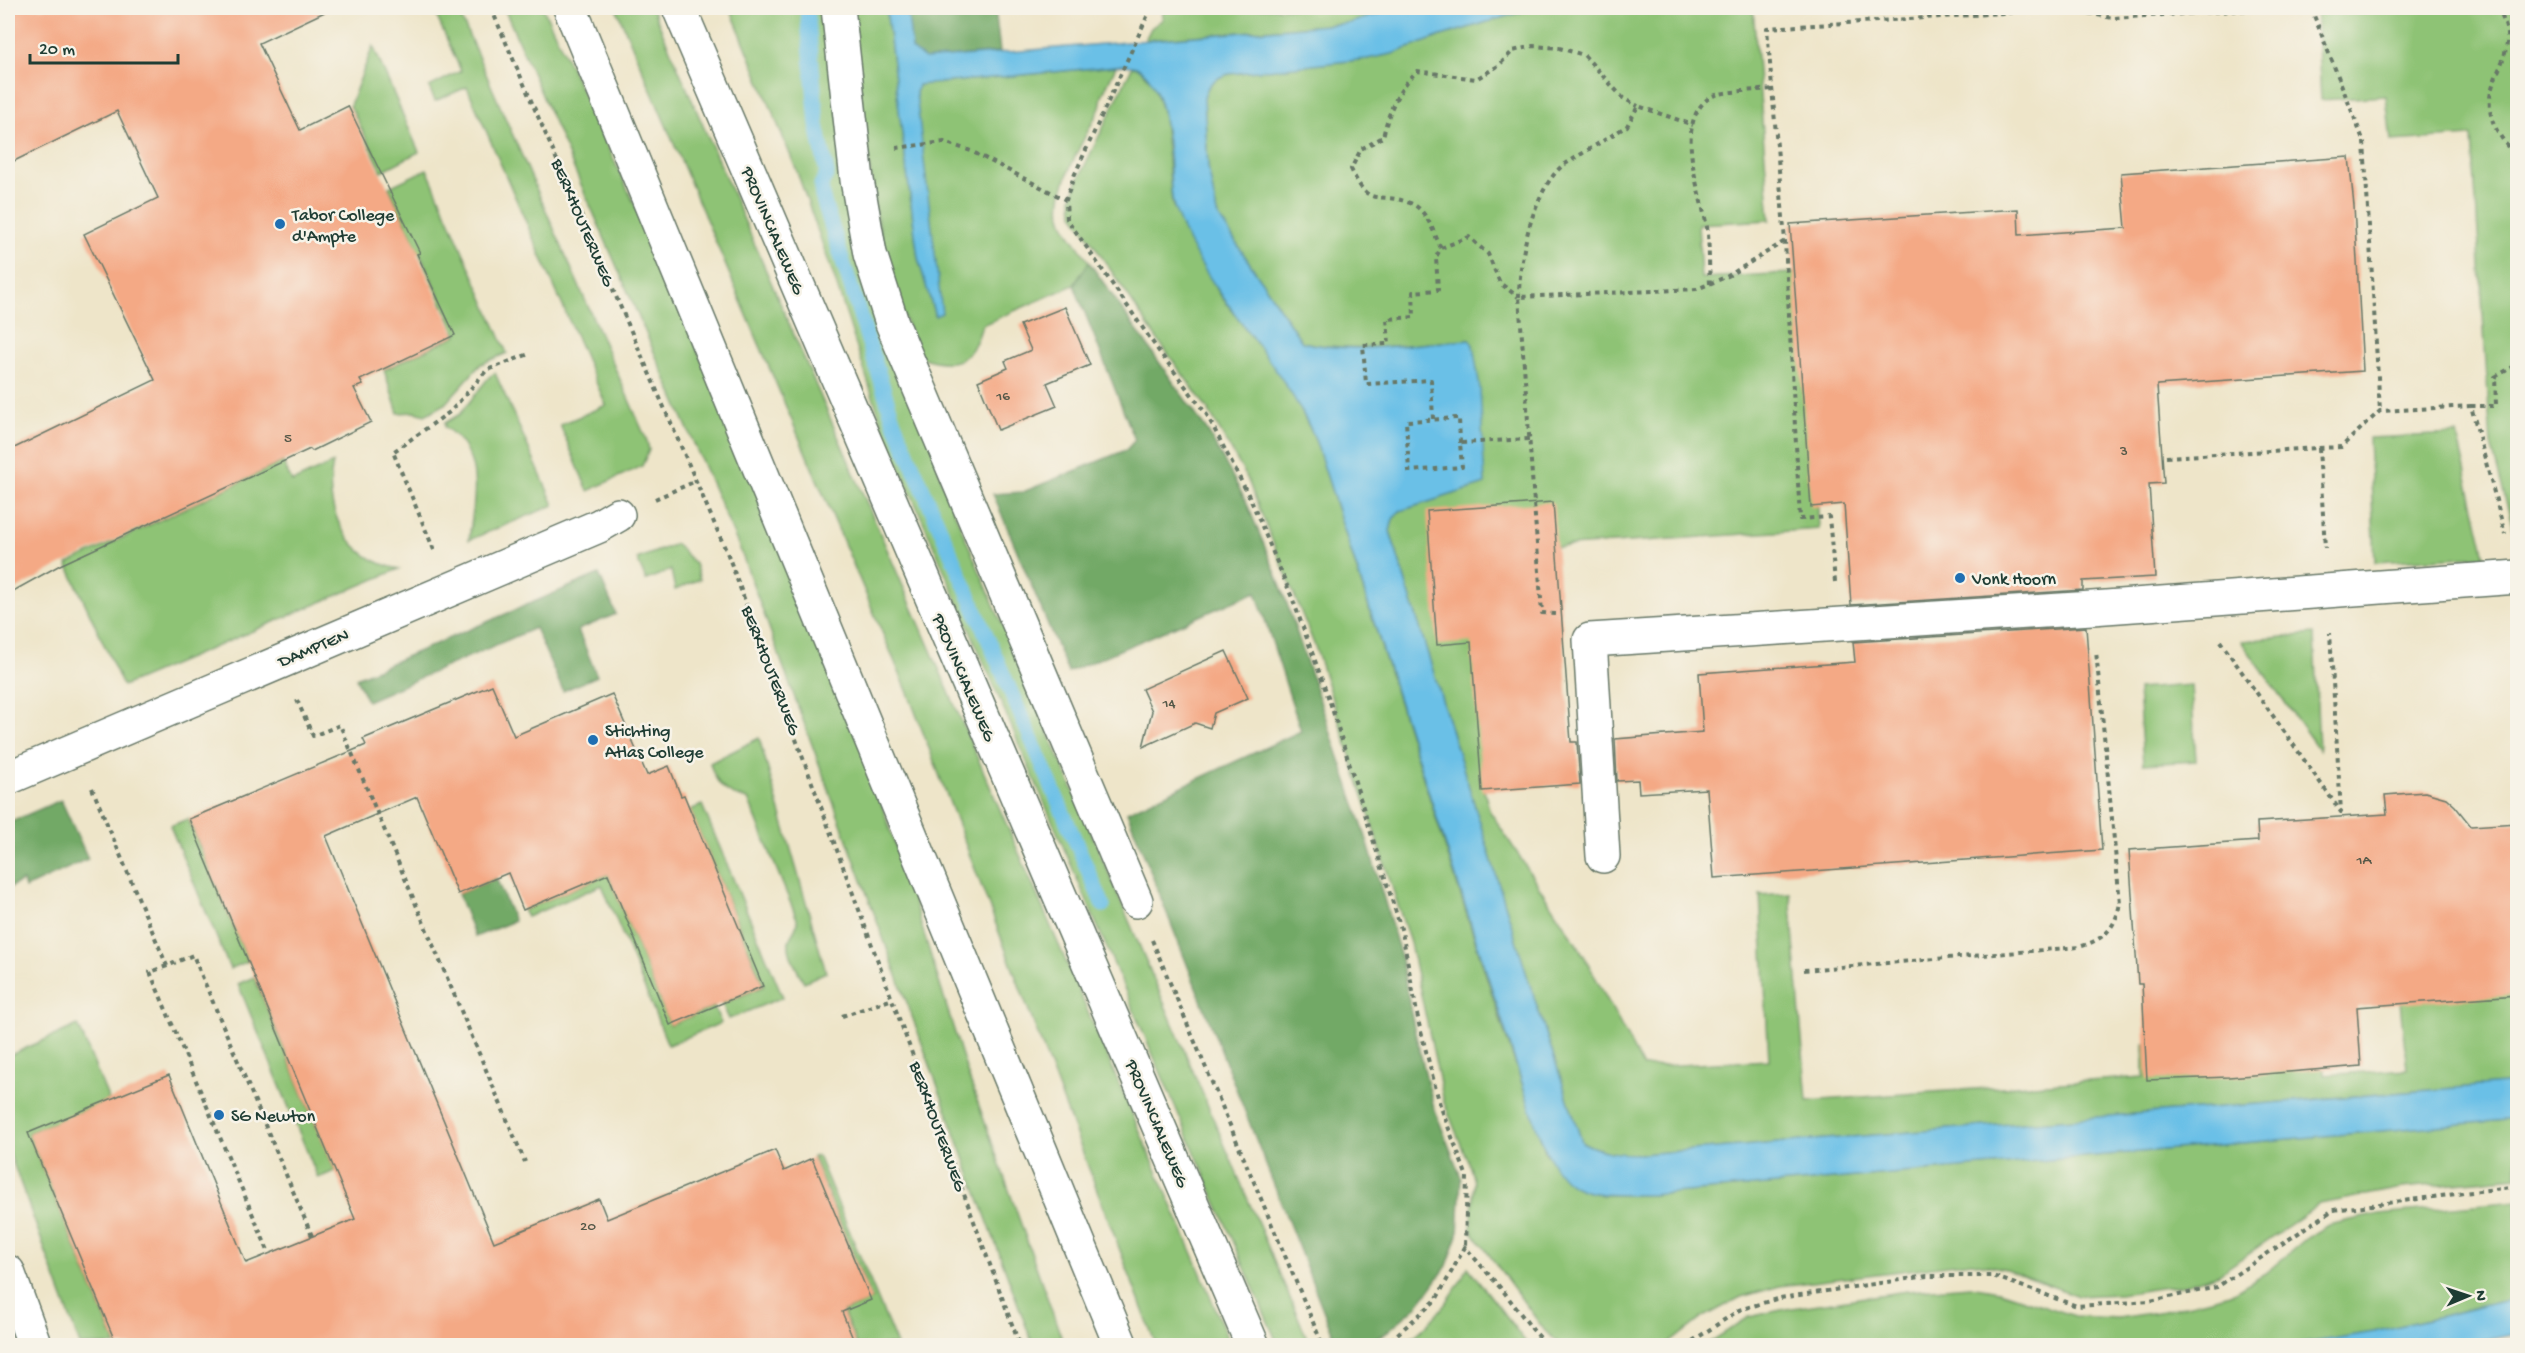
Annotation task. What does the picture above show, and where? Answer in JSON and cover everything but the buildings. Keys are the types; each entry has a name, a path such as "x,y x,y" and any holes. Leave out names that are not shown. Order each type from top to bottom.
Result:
{"main road":[{"path":"570,8 1121,1346"},
{"name":"PROVINCIALEWEG","path":"679,8 1253,1346"},
{"path":"838,8 856,180 870,254 889,314 1136,901"},
{"name":"DAMPTEN","path":"8,778 599,526 618,515"},
{"path":"1603,856 1590,640 2092,608 2517,577"},
{"path":"8,1272 35,1346"}],"path":[{"name":"BERKHOUTERWEG","path":"491,8 728,555 1020,1346"},
{"path":"1151,8 1074,176 1066,200 1067,219 1207,416 1250,498 1293,600 1330,702 1402,932 1419,1024 1440,1105 1467,1177 1465,1247 1436,1300 1384,1346"},
{"path":"1839,624 1829,518 1800,519 1785,241 1767,28 2066,9 2113,18 2283,8"},
{"path":"2311,8 2364,142 2380,411"},
{"path":"2497,8 2508,31 2507,49 2492,90 2490,109 2496,131 2517,162"},
{"path":"1441,248 1425,215 1411,203 1369,196 1359,185 1352,169 1361,149 1383,137 1388,111 1401,87 1417,71 1476,79 1498,66 1513,51 1533,46 1559,48 1584,55 1623,98 1638,106 1693,125"},
{"path":"1710,284 1708,232 1690,143 1695,114 1709,98 1772,89"},
{"path":"1590,640 1576,623 1561,614 1542,613 1519,297 1523,247 1542,193 1554,173 1627,126 1638,106"},
{"path":"889,149 944,142 971,151 1066,200"},
{"path":"1433,419 1431,380 1366,384 1363,345 1389,344 1387,319 1414,317 1413,292 1438,290 1436,257 1441,248 1469,237 1488,254 1500,283 1519,297 1697,289 1728,276 1785,241"},
{"path":"450,589 393,452 451,411 487,370 529,354"},
{"path":"2319,448 2341,447 2380,411 2496,406 2495,377 2517,364"},
{"path":"2471,406 2517,577"},
{"path":"1459,418 1460,443 1462,467 1409,471 1406,421 1459,418"},
{"path":"1460,443 1530,439"},
{"path":"1804,970 2079,947 2095,942 2108,932 2117,919 2120,903 2092,608"},
{"path":"280,661 313,736 340,725 525,1162"},
{"path":"75,749 167,966"},
{"path":"1136,901 1323,1346"},
{"path":"269,1253 150,972 193,955 312,1236"},
{"path":"842,1016 893,999"},
{"path":"1685,1346 1738,1310 1779,1298 1927,1276 1993,1276 2077,1306 2150,1301 2217,1287 2333,1210 2517,1186"},
{"path":"1465,1247 1548,1346"}],"green space":[{"path":"433,8 457,8 647,441 649,450 642,466 588,491 560,425 606,405 467,87 435,101 429,87 461,71"},
{"path":"504,8 543,8 654,246 860,739 968,1075 1064,1345 1033,1345 740,549"},
{"path":"616,8 652,8 1196,1261 1230,1345 1156,1345 908,693"},
{"path":"730,8 823,8 942,483 1310,1345 1278,1345 884,431 796,169"},
{"path":"850,8 886,8 918,258 935,316 916,93 918,85 1116,66 1102,96 1100,108 1072,164 1061,195 1060,210 1063,222 1089,262 1074,285 982,325 967,355 953,362 933,361 920,357 894,291 874,201"},
{"path":"907,8 995,8 1000,52 925,59 912,49"},
{"path":"1397,8 1350,23 1145,40 1151,28 1163,19 1162,9"},
{"path":"1534,8 1753,8 1770,220 1698,224 1701,278 1845,270 1814,442 1819,529 1527,549 1484,790 1489,810 1583,954 1643,1067 1769,1060 1760,895 1790,893 1807,1101 2144,1077 2144,1044 2167,1039 2322,1038 2324,1075 2407,1069 2400,1002 2517,994 2517,1083 1642,1154 1611,1152 1582,1142 1529,982 1390,531 1393,519 1400,511 1485,484 1473,345 1470,340 1386,347 1343,347 1302,342 1217,214 1208,167 1204,99 1212,82 1229,74 1367,59 1392,54 1441,36"},
{"path":"2316,8 2517,8 2517,543 2491,445 2472,136 2391,141 2386,96 2321,100"},
{"path":"373,46 419,152 382,171 350,105"},
{"path":"1132,67 1139,68 1153,83 1164,117 1172,204 1219,293 1291,390 1315,439 1502,1025 1546,1154 1601,1195 1651,1195 2517,1119 2517,1177 2402,1188 2320,1204 2219,1274 2188,1284 2120,1294 2078,1296 2006,1269 1972,1262 1780,1286 1741,1297 1702,1318 1667,1345 1560,1345 1545,1331 1471,1230 1474,1182 1444,1102 1410,943 1316,649 1247,478 1207,408 1155,336 1073,214 1072,197 1077,182"},
{"path":"427,169 507,353 481,364 444,405 425,415 416,412 398,413 384,370 457,335 389,187"},
{"path":"1089,262 1208,432 1246,501 1281,586 1366,837 1400,954 1414,1028 1434,1108 1461,1177 1458,1235 1447,1266 1416,1307 1383,1335 1360,1345 1337,1345 1127,812 1301,731 1256,592 1068,672 993,494 1023,492 1126,450 1135,440 1074,285"},
{"path":"495,373 554,505 469,540 474,493 472,465 467,451 445,427 445,423 460,414 489,377"},
{"path":"2457,434 2485,556 2375,562 2369,438"},
{"path":"283,462 292,482 333,463 332,499 343,531 366,555 381,564 399,569 123,686 67,564"},
{"path":"676,544 695,564 700,579 675,590 671,570 646,580 637,559"},
{"path":"599,574 616,614 578,630 597,676 563,691 535,628 367,701 356,678"},
{"path":"2314,634 2319,750 2241,641"},
{"path":"2191,685 2196,761 2143,764 2138,689"},
{"path":"759,738 826,972 804,982 789,946 797,919 748,799 734,795 723,788 715,777 710,763"},
{"path":"61,800 88,859 25,888 23,881 8,888 8,823"},
{"path":"702,805 783,997 729,1019 722,1004 764,986 690,810"},
{"path":"188,819 248,961 230,969 170,826"},
{"path":"608,874 670,1025 714,1007 721,1023 668,1045 602,885 527,917 523,910"},
{"path":"496,878 514,921 475,937 458,894"},
{"path":"254,977 335,1171 318,1178 238,984"},
{"path":"78,1025 109,1100 28,1133 116,1345 80,1345 8,1149 8,1056"},
{"path":"818,1156 897,1345 857,1345 843,1312 872,1299 813,1157"},
{"path":"2517,1201 2517,1298 2374,1332 2294,1346 1704,1346 1749,1317 1786,1309 1907,1291 1970,1286 1999,1291 2075,1316 2118,1318 2164,1311 2230,1294 2267,1272 2303,1241 2328,1225 2379,1214"},
{"path":"1468,1267 1528,1345 1402,1345 1413,1338 1440,1311"}],"water":[{"path":"886,8 907,8 912,49 925,59 1350,23 1397,8 1534,8 1441,36 1392,54 1367,59 1229,74 1212,82 1204,99 1208,167 1217,214 1302,342 1343,348 1470,340 1473,345 1480,389 1485,484 1400,511 1393,519 1390,531 1529,982 1582,1142 1611,1152 1642,1154 2517,1083 2517,1119 1651,1195 1606,1194 1576,1188 1555,1167 1545,1150 1536,1126 1315,439 1283,380 1224,298 1188,241 1171,195 1166,129 1153,85 1147,75 1138,68 1125,65 918,85 916,93 942,313 935,316 918,258"},
{"path":"2517,1298 2517,1333 2457,1345 2294,1345 2374,1332"}],"waterway":[{"path":"807,8 817,125 827,173 821,185 822,196 894,422 1103,905"}],"place":[{"name":"Tabor College d'Ampte","path":"280,224"},
{"name":"Vonk Hoorn","path":"1960,578"},
{"name":"Stichting Atlas College","path":"593,740"},
{"name":"SG Newton","path":"219,1115"}]}
